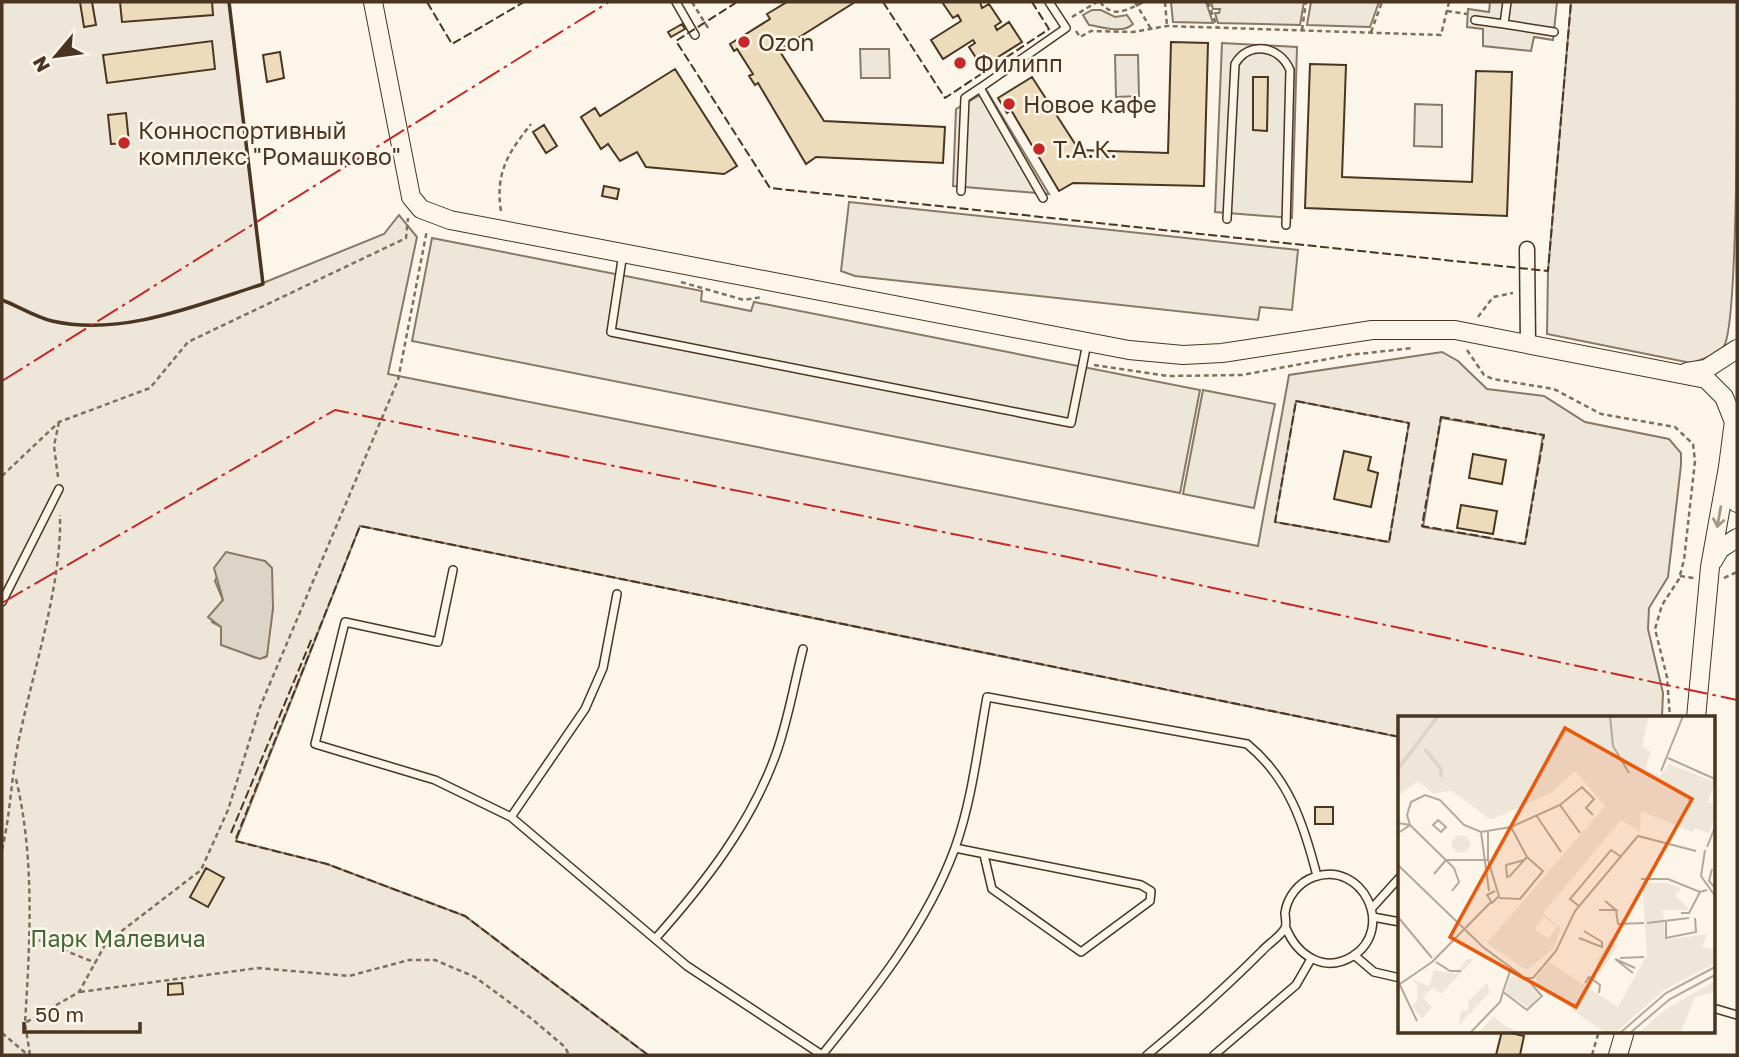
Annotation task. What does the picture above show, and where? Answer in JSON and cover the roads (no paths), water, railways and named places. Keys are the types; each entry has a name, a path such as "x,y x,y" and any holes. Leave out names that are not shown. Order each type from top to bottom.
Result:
{"street":[{"path":"373,2 411,197 421,209 450,220 1087,342 1183,355 1271,347 1373,330 1423,328 1475,333 1684,372 1706,379 1717,387 1734,422"},
{"path":"1527,249 1528,343"},
{"path":"1684,372 1706,369 1737,349"},
{"path":"1696,716 1710,568 1737,399"},
{"path":"1728,467 1737,503"},
{"path":"1710,568 1720,549 1737,538"},
{"path":"1618,1055 1625,1032"}],"lane":[{"path":"676,2 695,35"},
{"path":"961,191 965,98 1066,28 1049,2"},
{"path":"1504,24 1507,2"},
{"path":"1475,20 1554,32"},
{"path":"1227,219 1235,64 1246,52 1264,49 1282,56 1290,70 1286,225"},
{"path":"980,88 1043,198"},
{"path":"623,253 611,332 1071,424 1087,342"},
{"path":"2,602 59,489"},
{"path":"453,570 438,642 345,622 315,744 435,780 510,817 687,966 822,1055 899,953 955,848 987,696 1247,744 1270,763 1285,787 1309,842 1317,876"},
{"path":"510,817 585,709 603,668 617,594"},
{"path":"655,939 723,856 754,799 776,755 803,649"},
{"path":"955,848 1140,885 1151,891 1150,901 1081,953 992,889 984,855"},
{"path":"1332,874 1348,878 1367,895 1372,908 1373,917 1368,938 1354,955 1341,961 1326,963 1311,959 1293,944 1286,928 1289,900 1296,889 1317,876 1332,874"},
{"path":"1372,908 1398,878"},
{"path":"1373,917 1398,922"},
{"path":"1147,1055 1210,1003 1286,928"},
{"path":"1354,955 1374,972 1398,978"},
{"path":"1214,1055 1296,985 1311,959"},
{"path":"1714,1008 1737,1015"}],"place":[{"name":"Ozon","path":"744,42"},
{"name":"Филипп","path":"960,63"},
{"name":"Новое кафе","path":"1009,104"},
{"name":"Конноспортивный комплекс \"Ромашково\"","path":"124,143"},
{"name":"Т.А.К.","path":"1039,149"}],"park label":[{"name":"Парк Малевича","path":"118,938"}]}
